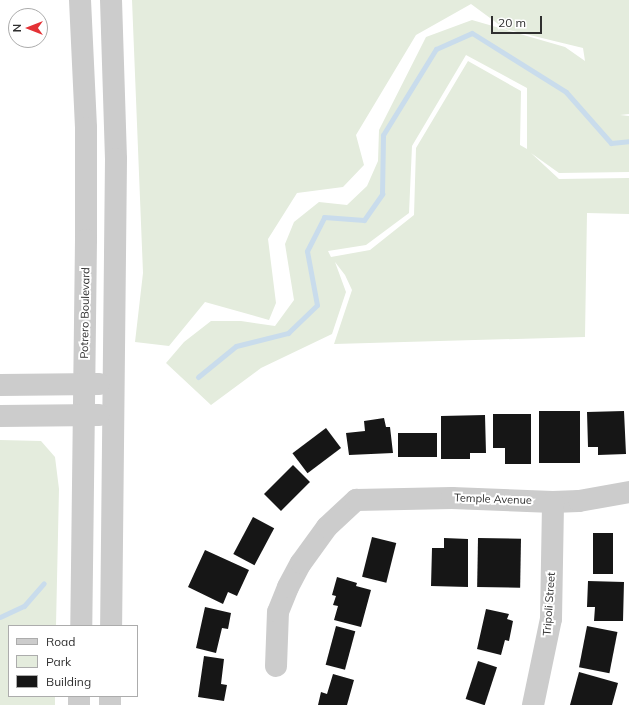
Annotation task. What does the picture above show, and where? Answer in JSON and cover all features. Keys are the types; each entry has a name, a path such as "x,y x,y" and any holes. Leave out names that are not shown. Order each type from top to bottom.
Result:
{"street":[{"name":"Potrero Boulevard","path":"80,0 86,135 81,625"},
{"path":"111,0 116,159 111,625"},
{"path":"0,385 114,384"},
{"path":"0,416 114,415"},
{"name":"Temple Avenue","path":"276,666 278,612 288,587 301,563 327,527 356,500 452,498 553,502 579,501 629,492"},
{"name":"Tripoli Street","path":"533,705 551,619 553,502"}],"green space":[{"path":"132,0 629,0 629,114 620,115 629,116 629,172 559,173 531,153 559,179 629,178 629,214 587,213 585,337 334,344 352,290 345,275 335,262 346,292 332,334 261,368 211,405 166,363 184,342 211,321 241,321 275,326 294,300 285,244 294,222 319,202 347,205 367,186 378,161 379,130 426,37 472,20 565,47 585,61 583,48 505,29 471,4 416,35 356,135 364,165 343,187 297,193 268,239 276,303 269,320 205,302 169,346 135,342 143,273","holes":["466,55 527,88 527,149 520,145 521,91 468,61 416,148 414,215 370,250 331,257 328,251 366,245 409,213 412,146"]},
{"path":"0,440 41,441 55,457 59,489 56,625 8,625 8,697 55,697 55,705 0,705"}],"building":[{"path":"539,411 580,411 580,463 539,463"},
{"path":"624,411 626,454 598,455 598,447 588,447 587,412"},
{"path":"493,414 531,414 531,464 505,464 505,448 493,448"},
{"path":"485,415 486,453 470,453 470,459 441,459 441,416"},
{"path":"384,418 386,427 390,427 393,453 349,455 346,433 365,431 364,421"},
{"path":"326,428 341,448 308,473 292,453"},
{"path":"398,433 437,433 437,457 398,457"},
{"path":"293,465 310,482 281,511 264,494"},
{"path":"253,517 274,528 254,565 233,554"},
{"path":"593,533 613,533 613,574 593,574"},
{"path":"372,537 396,543 386,583 362,577"},
{"path":"444,538 468,539 468,587 431,586 432,548 444,548"},
{"path":"478,538 521,539 520,588 477,587"},
{"path":"205,550 249,570 237,596 228,592 223,604 188,587"},
{"path":"337,577 357,583 356,586 371,590 361,627 334,620 338,606 333,605 336,596 332,595"},
{"path":"588,581 624,582 623,621 594,621 595,607 587,607"},
{"path":"205,607 231,613 228,629 222,628 216,653 196,648"},
{"path":"486,609 509,614 507,619 513,621 509,641 505,640 501,655 477,649"},
{"path":"336,626 355,631 345,670 326,665"},
{"path":"587,626 617,632 609,673 579,667"},
{"path":"204,656 224,659 221,684 227,685 224,701 198,697"},
{"path":"478,661 497,667 485,705 466,699"},
{"path":"579,672 618,683 612,705 570,705"},
{"path":"333,674 354,680 347,705 318,705 321,692 327,694"}],"waterway":[{"path":"198,377 236,346 288,333 317,305 307,251 324,217 364,220 382,194 383,135 436,49 472,33 566,92 611,143 629,141"},
{"path":"0,617 24,606 44,583"}]}
